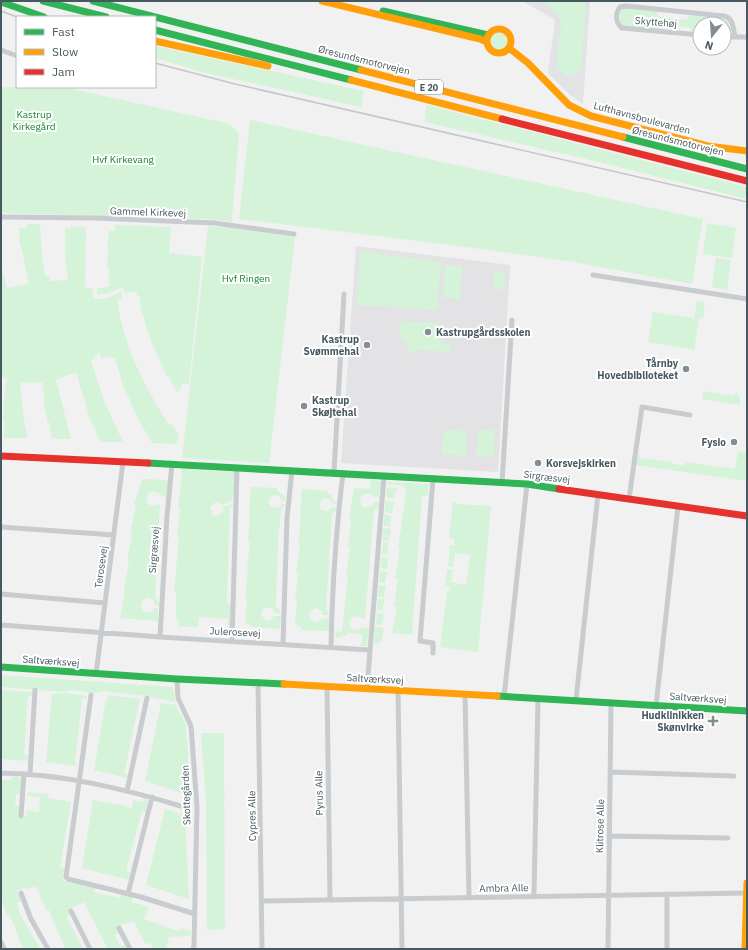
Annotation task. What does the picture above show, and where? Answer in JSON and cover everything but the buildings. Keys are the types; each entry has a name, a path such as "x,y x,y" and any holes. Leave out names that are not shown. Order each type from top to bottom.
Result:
{"main road":[{"path":"44,1 102,16"},
{"name":"Øresundsmotorvejen","path":"93,1 154,16"},
{"path":"99,1 111,5"},
{"path":"322,1 478,39 488,38"},
{"path":"342,1 475,33 488,38"},
{"path":"1,2 41,16"},
{"name":"Øresundsmotorvejen","path":"156,17 747,169"},
{"path":"498,29 505,31 510,37 511,41 509,48 503,52 495,52 489,48 488,38 494,30 498,29"},
{"name":"Øresundsmotorvejen","path":"156,30 747,181"},
{"path":"156,41 340,81 374,86"},
{"name":"Lufthavnsboulevarden","path":"509,48 528,63 569,104 591,116 708,146 747,151"},
{"name":"Sirgræsvej","path":"1,456 334,472 527,484 747,516"},
{"name":"Saltværksvej","path":"1,667 177,679 367,688 747,711"},
{"path":"745,949 747,883"}],"street":[{"name":"Skyttehøj","path":"692,34 622,28 618,24 616,18 617,12 620,7 626,6 724,16"},
{"name":"Skyttehøj","path":"732,22 735,37"},
{"path":"735,37 747,37"},
{"path":"1,50 16,56"},
{"name":"Gammel Kirkevej","path":"1,217 95,218 214,223 294,234"},
{"path":"593,275 747,299"},
{"path":"334,472 344,294"},
{"path":"502,482 512,320"},
{"path":"629,499 642,407 690,415"},
{"name":"Terosevej","path":"96,674 100,632 123,462"},
{"name":"Sirgræsvej","path":"160,637 166,516 172,464"},
{"path":"232,641 237,468"},
{"path":"283,644 287,518 292,470"},
{"path":"331,648 337,518 343,473"},
{"path":"367,688 384,476"},
{"path":"433,479 420,640 434,643 433,653"},
{"path":"504,696 527,484"},
{"path":"576,700 598,494"},
{"path":"656,706 678,506"},
{"path":"1,527 114,535"},
{"path":"1,594 105,603"},
{"name":"Julerosevej","path":"1,625 369,650"},
{"name":"Skottegården","path":"177,679 178,698 191,726 197,807 193,949"},
{"name":"Cypres Alle","path":"258,683 262,949"},
{"name":"Pyrus Alle","path":"327,686 330,900"},
{"path":"21,816 27,774 35,690"},
{"path":"398,690 402,949"},
{"path":"465,694 469,897"},
{"path":"91,695 66,877 68,879 128,894 195,914"},
{"path":"127,791 147,698"},
{"path":"534,896 538,698"},
{"name":"Klitrose Alle","path":"608,949 610,703"},
{"path":"610,772 734,776"},
{"name":"Skottegården","path":"1,773 27,774 80,782 152,797 184,807"},
{"path":"128,894 152,797"},
{"path":"609,836 728,838"},
{"path":"21,892 31,919 48,949"},
{"name":"Ambra Alle","path":"262,901 747,893"},
{"path":"667,894 667,949"},
{"path":"71,911 90,949"},
{"path":"119,928 130,949"},
{"path":"1,942 4,949"}],"shaded area":[{"path":"522,1 590,1 583,104 569,94 548,73 555,20"},
{"name":"Kastrupgårdsskolen","path":"356,246 510,265 498,472 341,463"}],"green space":[{"path":"539,1 586,1 582,62 581,68 576,75 567,75 560,70 557,56 561,30 560,21 557,14 549,6"},
{"path":"626,8 657,11 657,16 687,20 689,15 701,16 692,16 692,32 690,32 691,28 661,24 660,30 622,25 619,20 621,10"},
{"path":"499,33 506,38 507,41 502,48 499,49 492,44 491,41 496,34"},
{"path":"156,46 364,91 361,107 206,73 156,58"},
{"name":"Hvf Kirkevang","path":"1,87 68,88 226,123 239,133 232,222 209,219 1,213"},
{"path":"427,105 747,187 747,199 582,158 424,122"},
{"path":"250,120 703,219 692,284 568,261 239,219"},
{"path":"707,223 736,228 732,258 703,254"},
{"path":"27,224 40,224 45,276 49,276 50,281 68,280 65,263 65,228 71,229 71,226 86,227 85,287 93,288 93,298 96,299 107,298 121,291 122,299 117,300 120,317 130,350 151,395 169,425 172,424 179,435 177,444 152,443 143,429 124,389 115,358 112,358 111,356 102,358 99,352 91,361 105,403 123,442 100,442 92,422 91,423 76,372 56,380 71,439 52,439 49,422 47,422 46,409 44,409 44,391 42,382 20,383 24,420 28,438 4,438 5,421 3,421 3,404 7,379 1,376 1,263 7,288 29,284 20,246 19,228 27,228"},
{"path":"115,225 171,227 169,253 202,257 189,384 182,384 180,390 177,392 169,377 167,377 153,347 142,314 137,292 124,293 124,289 122,287 108,293 97,295 97,288 109,287 107,249 109,231 115,231"},
{"name":"Hvf Ringen","path":"208,226 295,237 269,463 182,458"},
{"path":"360,251 441,262 437,310 357,305"},
{"path":"716,258 731,260 727,290 712,287"},
{"path":"445,265 462,266 460,299 443,298"},
{"path":"495,272 505,272 504,289 493,289"},
{"path":"697,301 705,302 703,319 694,318"},
{"path":"653,312 699,319 694,350 648,342"},
{"path":"403,321 443,324 442,343 451,344 450,352 417,350 417,353 409,353 407,343 401,338 399,324"},
{"path":"703,391 735,396 735,393 738,393 738,396 740,397 740,405 702,399"},
{"path":"444,430 467,431 466,456 442,454"},
{"path":"478,430 495,431 494,457 476,456"},
{"path":"738,451 747,452 746,481 636,465 638,456 641,453 640,458 672,462 672,464 685,465 686,462 735,469"},
{"path":"181,469 236,472 235,495 233,496 233,500 222,505 218,502 214,503 210,508 213,515 217,516 223,512 223,507 235,503 230,508 227,602 231,607 230,631 228,631 228,619 199,617 198,627 179,627 179,620 176,619 176,592 174,592 179,536 177,535 180,508 178,507 182,474"},
{"path":"142,479 168,480 166,497 161,496 157,492 152,492 147,497 148,504 160,504 155,596 159,605 155,605 153,600 148,598 143,600 141,605 142,610 147,613 152,612 155,608 158,608 158,621 120,618 129,562 127,562 132,534 130,533 136,506 134,505"},
{"path":"371,480 381,481 379,497 374,497 366,493 360,498 361,505 365,508 372,506 375,501 379,501 379,507 374,510 365,619 354,616 350,623 354,630 362,627 369,628 367,646 361,646 362,634 346,633 346,636 341,636 341,638 335,637 335,631 342,632 348,575 346,575 350,548 348,547 351,519 349,518 354,488 370,489"},
{"path":"387,482 429,484 428,496 422,496 412,635 392,633 397,607 394,606 398,579 395,578 400,549 398,549 406,493 404,486 387,484"},
{"path":"251,487 277,488 277,491 285,496 285,501 282,501 279,496 273,495 269,501 270,506 276,508 282,504 286,504 281,509 278,543 276,607 281,611 281,613 275,613 268,607 264,608 261,613 263,618 267,620 270,620 274,616 281,616 280,629 253,627 245,622 247,598 245,598 250,542 248,541"},
{"path":"387,487 398,489 398,491 395,491 394,499 386,497"},
{"path":"302,489 328,491 327,493 331,495 333,501 338,502 337,504 332,503 331,500 324,498 319,502 320,509 327,511 332,507 337,507 337,510 332,514 326,609 329,615 323,615 322,611 316,608 310,611 309,614 311,620 317,622 323,618 329,618 329,631 302,630 301,627 295,624 297,601 295,601 298,573 296,573 300,545 298,544"},
{"path":"385,501 394,502 392,513 385,512"},
{"path":"453,502 456,502 456,504 491,506 478,652 440,647 447,592 449,592 450,587 445,586 447,569 453,570 451,582 466,585 470,555 455,553 453,567 448,566 450,545 454,545 454,539 449,538"},
{"path":"384,514 391,516 390,526 384,526"},
{"path":"383,528 391,529 389,541 383,540"},
{"path":"383,542 389,543 387,554 382,554"},
{"path":"381,557 388,558 387,569 380,568"},
{"path":"380,571 387,572 385,583 379,582"},
{"path":"379,585 386,586 384,597 378,596"},
{"path":"378,599 384,599 383,610 377,610"},
{"path":"377,613 384,614 382,625 376,624"},
{"path":"375,627 384,628 382,639 379,643 374,644"},
{"path":"1,675 173,687 175,702 145,696 102,691 94,693 71,690 65,692 1,687"},
{"path":"1,690 32,692 32,696 28,696 24,755 28,755 28,761 1,759"},
{"path":"66,693 87,696 87,699 82,698 75,764 77,764 77,766 46,762 52,694"},
{"path":"108,695 140,699 124,774 128,775 127,778 94,770 106,699"},
{"path":"161,703 176,705 186,725 191,796 145,781"},
{"path":"201,733 224,733 225,929 207,930 206,802"},
{"path":"11,777 18,777 21,780 20,794 16,794 15,806 20,806 19,818 23,819 24,816 27,816 27,811 39,812 40,797 28,796 28,792 49,794 48,798 71,802 60,868 65,869 63,881 95,888 94,892 120,898 121,894 133,897 132,902 149,907 144,919 180,932 181,928 191,931 190,936 169,937 166,949 153,949 150,943 145,944 134,921 116,927 119,933 115,935 120,947 125,945 126,949 108,949 84,902 68,910 70,915 67,917 83,949 65,949 49,910 46,910 36,886 29,889 24,888 17,890 21,901 17,903 19,912 40,949 23,949 10,915 7,916 1,897 1,780 11,780"},
{"path":"144,798 147,799 146,812 142,811 126,871 131,873 129,880 82,868 93,800 132,808 133,800 142,802"},
{"path":"165,809 185,815 189,899 146,885"}],"railway":[{"path":"1,11 16,17"},
{"path":"156,63 235,84 747,202"}],"traffic: fast":[{"path":"43,1 102,16"},
{"path":"93,1 151,16"},
{"path":"1,2 41,16"},
{"path":"383,11 488,35"},
{"path":"156,17 361,70"},
{"path":"156,30 351,80"},
{"path":"623,137 747,169"},
{"path":"148,463 527,484 559,489"},
{"path":"1,667 177,679 284,684"},
{"path":"497,696 747,711"}],"traffic: slow":[{"path":"322,1 480,39 487,42"},
{"path":"499,29 504,30 510,36 511,41 510,46 504,52 499,53 494,52 488,46 487,41 488,36 494,30 499,29"},
{"path":"156,41 268,66"},
{"path":"509,48 528,63 569,105 591,116 708,146 747,151"},
{"path":"361,70 623,137"},
{"path":"351,80 502,119"},
{"path":"284,684 497,696"},
{"path":"745,949 747,883"}],"traffic: jam":[{"path":"502,119 747,181"},
{"path":"1,456 148,463"},
{"path":"559,489 747,516"}],"place":[{"name":"Kastrupgårdsskolen","path":"428,332"},
{"name":"Kastrup Svømmehal","path":"367,345"},
{"name":"Tårnby Hovedbiblioteket","path":"686,369"},
{"name":"Kastrup Skøjtehal","path":"304,406"},
{"name":"Fysio","path":"734,442"},
{"name":"Korsvejskirken","path":"538,463"},
{"name":"Hudklinikken Skønvirke","path":"713,721"}],"park label":[{"name":"Kastrup Kirkegård","path":"34,120"}]}
